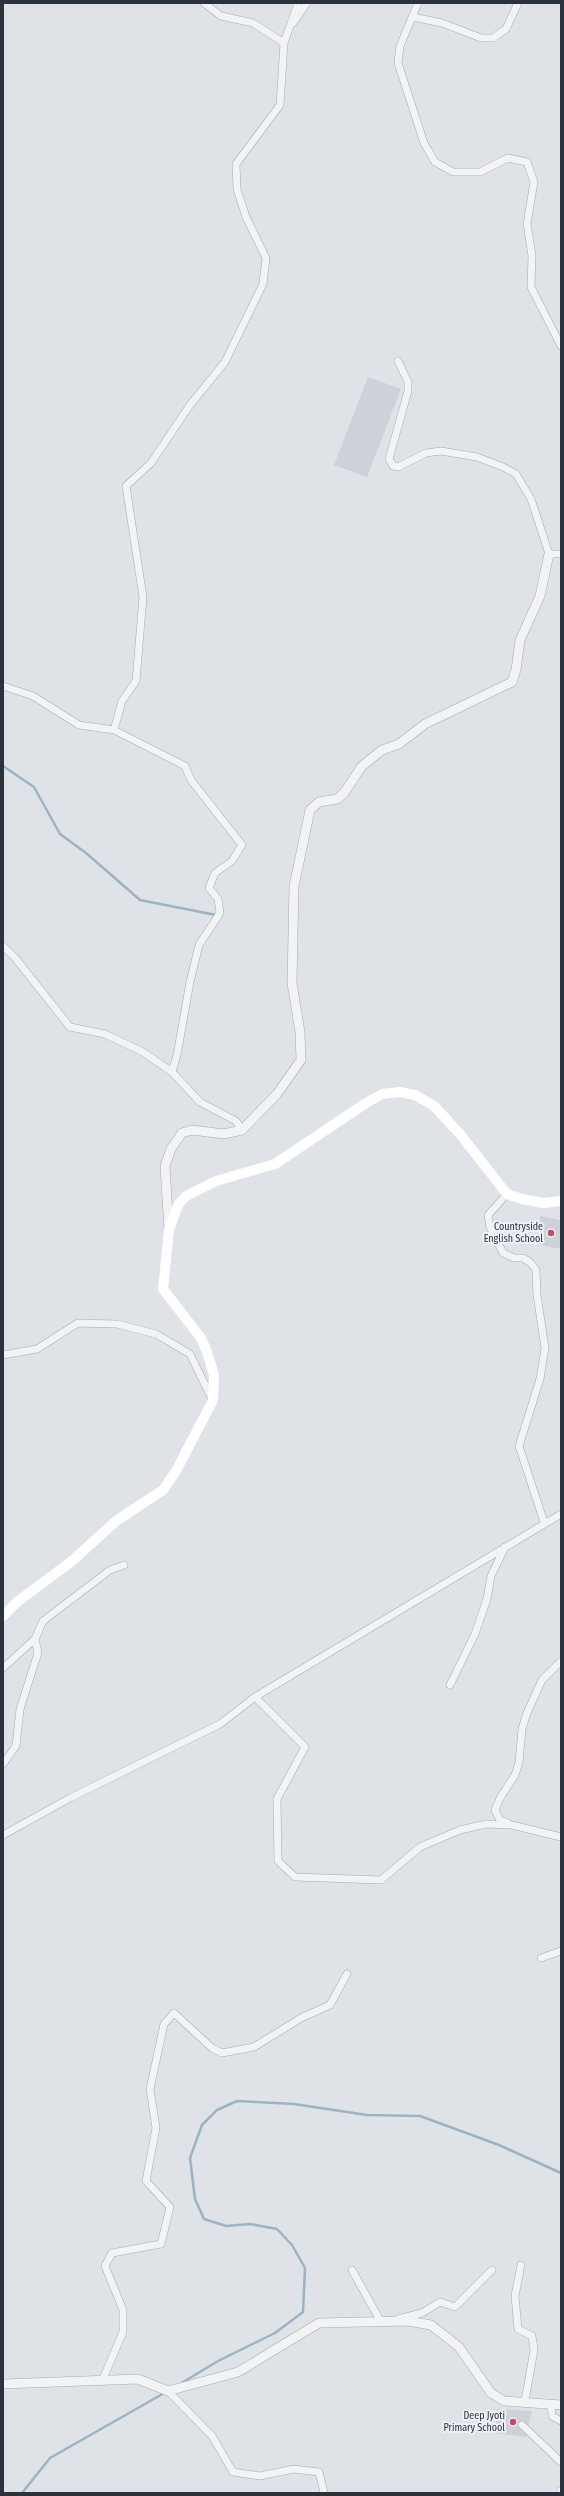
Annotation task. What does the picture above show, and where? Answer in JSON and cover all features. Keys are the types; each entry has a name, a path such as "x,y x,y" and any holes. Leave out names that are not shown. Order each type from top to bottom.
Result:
{"main road":[{"path":"3,1616 17,1602 72,1561 116,1521 163,1490 176,1471 212,1400 214,1375 207,1352 200,1338 163,1288 169,1230 178,1205 186,1196 216,1181 275,1164 382,1094 400,1092 415,1095 434,1106 460,1134 507,1194 522,1199 543,1203 561,1201"}],"street":[{"path":"204,3 221,16 253,23 284,42"},
{"path":"114,730 122,701 136,681 144,597 126,486 151,463 190,405 225,362 263,284 266,258 246,217 239,196 236,164 280,105 284,42 298,3"},
{"path":"290,26 302,13 307,3"},
{"path":"418,3 400,46 398,63 424,143 435,162 453,172 480,172 508,158 527,162 534,182 527,224 532,256 531,287 561,346"},
{"path":"413,17 442,23 481,38 493,38 506,29 518,3"},
{"path":"169,1230 165,1166 171,1149 182,1134 192,1130 224,1134 242,1130 277,1094 301,1060 300,1032 292,983 294,886 310,810 319,802 337,799 344,793 362,766 382,750 399,744 425,724 512,682 516,670 520,640 540,596 549,554 531,499 516,474 503,467 477,457 441,450 426,453 398,467 393,466 389,459 408,391 408,382 398,362"},
{"path":"549,554 561,554"},
{"path":"3,686 33,696 79,725 114,730 185,766 191,780 242,845 232,861 215,873 209,888 218,899 220,913 199,945 190,982 177,1055 172,1072"},
{"path":"3,946 16,959 70,1027 105,1034 143,1052 172,1072 200,1102 236,1121 242,1130"},
{"path":"507,1194 488,1215 490,1227 503,1253 514,1258 523,1258 532,1263 536,1270 536,1295 545,1348 540,1379 519,1446 544,1522"},
{"path":"3,1355 37,1349 78,1323 117,1324 156,1334 190,1354 212,1400"},
{"path":"3,1835 70,1798 220,1724 254,1697 544,1522 561,1514"},
{"path":"450,1686 475,1634 487,1599 491,1576 506,1545"},
{"path":"3,1668 35,1639 43,1621 110,1570 124,1565"},
{"path":"3,1764 16,1746 20,1709 38,1652 35,1639"},
{"path":"561,1661 542,1680 533,1699 522,1729 519,1762 515,1776 500,1798 495,1810 500,1820 512,1825 561,1837"},
{"path":"254,1697 305,1747 277,1799 278,1861 294,1877 381,1880 420,1847 426,1844 460,1830 486,1824 512,1825"},
{"path":"541,1958 561,1951"},
{"path":"102,2381 123,2332 123,2310 105,2266 112,2253 161,2244 170,2207 146,2181 156,2128 150,2089 164,2024 174,2013 212,2048 222,2053 254,2048 301,2018 330,2005 347,1974"},
{"path":"522,2265 515,2296 518,2329 532,2336 534,2350 525,2401"},
{"path":"352,2270 381,2322"},
{"path":"381,2322 422,2313 440,2302 455,2307 492,2270"},
{"path":"168,2391 238,2372 319,2322 408,2321 431,2324 459,2347 491,2393 504,2401 525,2401 561,2405"},
{"path":"3,2384 138,2379 168,2391 212,2436 233,2472 260,2476 294,2469 319,2472 324,2493"},
{"path":"551,2404 552,2416 561,2421"},
{"path":"522,2425 561,2462"}],"shaded area":[{"path":"368,377 401,389 367,477 334,465"},
{"name":"Countryside English School","path":"540,1216 561,1220 561,1249 541,1245"},
{"name":"Deep Jyoti Primary School","path":"497,2409 532,2411 526,2437 495,2433"}],"waterway":[{"path":"3,766 34,787 60,834 86,853 140,900 216,915"},
{"path":"180,2384 218,2361 275,2333 303,2312 305,2268 292,2245 277,2229 250,2224 226,2226 204,2219 195,2199 190,2158 202,2125 217,2110 237,2101 294,2104 367,2115 420,2116 499,2145 561,2173"},
{"path":"22,2493 50,2458 166,2392"}],"place":[{"name":"Countryside English School","path":"551,1233"},
{"name":"Deep Jyoti Primary School","path":"513,2422"}]}
